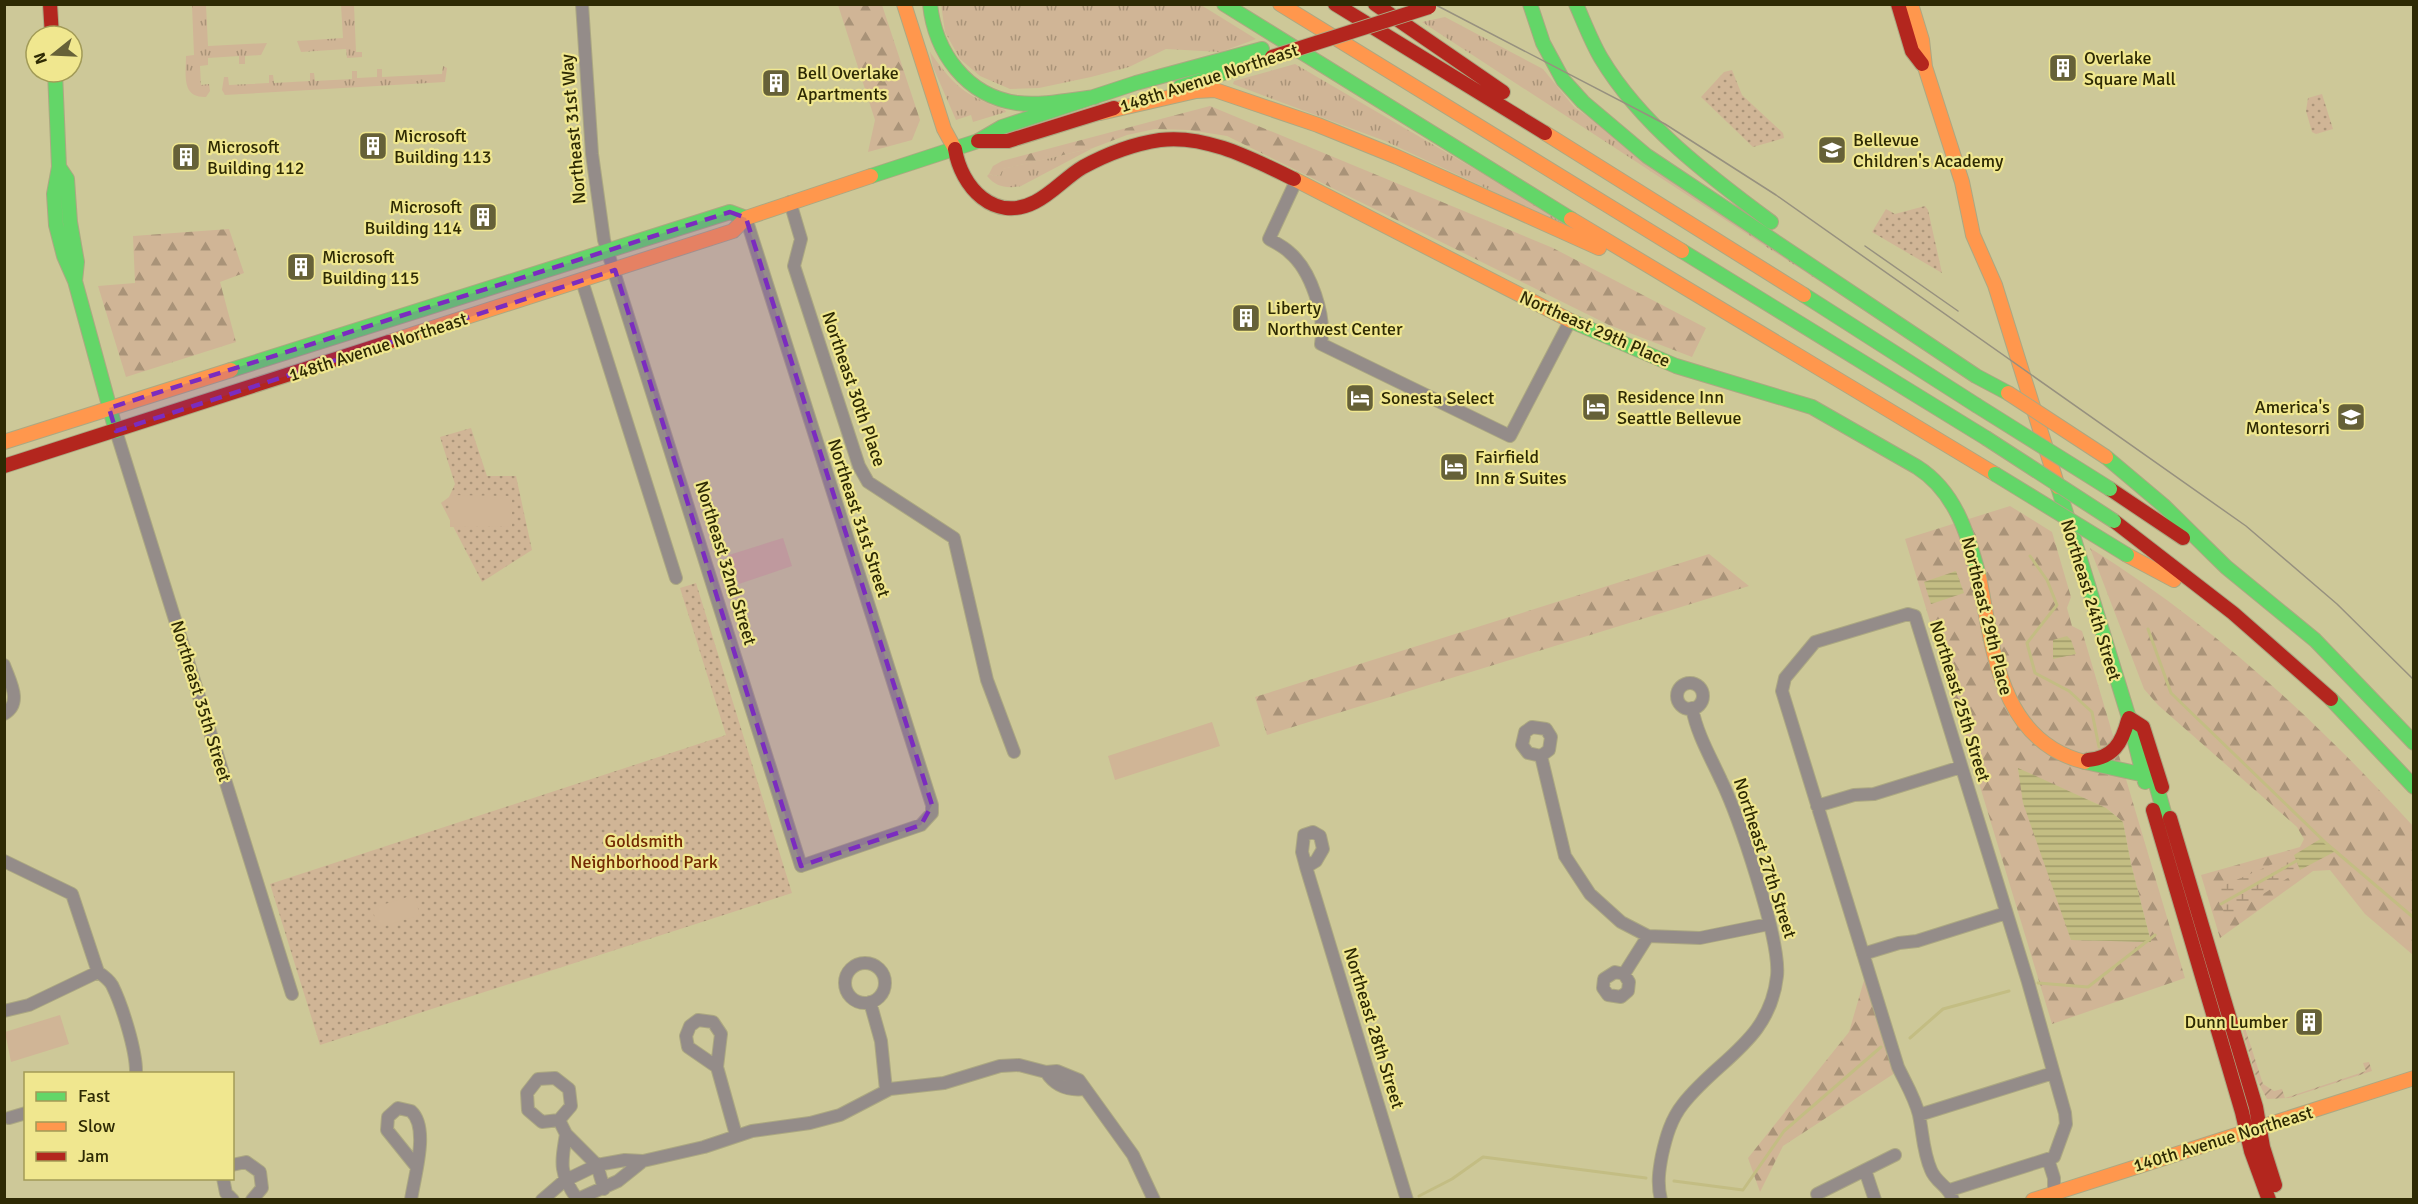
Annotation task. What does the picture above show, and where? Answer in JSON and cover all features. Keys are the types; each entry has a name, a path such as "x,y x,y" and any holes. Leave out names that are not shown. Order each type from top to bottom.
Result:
{"main road":[{"path":"50,4 51,24"},
{"name":"Northeast 29th Place","path":"904,4 944,129 955,149 959,174 971,190 989,203 1010,207 1026,205 1049,194 1058,184 1126,148 1153,140 1179,139 1217,147 1296,181 1570,321 1663,361 1790,398 1850,427 1926,473 1946,494 1970,538 1977,559 1992,646 2008,701 2020,720 2037,738 2078,761 2089,765 2142,773"},
{"path":"930,4 934,31 951,63 966,79 985,93 1015,103 1029,104 1095,97"},
{"path":"1224,4 1718,309 2127,555 2224,605"},
{"path":"1280,4 1986,438 2114,520 2224,605 2309,677 2394,763 2414,787"},
{"path":"1335,4 1721,242 2110,489 2226,567"},
{"path":"1376,4 1670,202 1721,242"},
{"name":"148th Avenue Northeast","path":"978,141 1008,141 1100,113 1398,4"},
{"path":"1530,4 1548,52 1563,80 1583,102 1647,156 2106,457 2163,505 2226,567 2315,640 2414,743"},
{"path":"1576,4 1605,63 1660,128 1704,171 1957,358"},
{"name":"Northeast 24th Street","path":"1898,4 1912,51 1924,67"},
{"name":"Northeast 24th Street","path":"1911,4 1922,40 1924,67 1962,182 1963,198 1986,271 1995,285 2129,718 2143,727 2256,1107 2263,1147 2280,1200"},
{"name":"148th Avenue Northeast","path":"4,466 733,231 746,218 955,149 978,141 1002,127 1095,97 1267,53 1434,6"},
{"name":"Northeast 35th Street","path":"56,84 59,167 67,179 70,222 77,262 75,281 116,431"},
{"path":"1100,113 1210,90 1256,103 1436,173 1625,261 1718,309"},
{"name":"148th Avenue Northeast","path":"4,442 730,212 746,218"},
{"path":"2078,761 2098,760 2113,753 2121,744 2129,718"},
{"path":"2129,718 2142,773 2246,1132 2269,1200"},
{"path":"2142,773 2154,777 2167,823 2173,829"},
{"name":"140th Avenue Northeast","path":"2033,1200 2414,1078"}],"street":[{"name":"Northeast 31st Way","path":"582,4 597,209 607,250 615,270"},
{"path":"1296,181 1269,238 1290,252 1304,270 1320,312 1323,333 1321,344 1510,436 1570,321"},
{"name":"Northeast 30th Place","path":"790,202 801,239 794,267 859,466 868,482 897,500 919,518 954,538 987,680 1014,752"},
{"name":"Northeast 31st Street","path":"746,218 932,805 932,813 921,825 801,866"},
{"name":"Northeast 32nd Street","path":"615,270 801,866"},
{"path":"582,281 676,578"},
{"name":"Northeast 35th Street","path":"116,431 292,993"},
{"name":"Northeast 25th Street","path":"1951,1195 1936,1180 1931,1171 1921,1140 1919,1115 1898,1067 1782,691 1785,678 1815,642 1908,614 1915,616 2065,1113 2066,1124 2054,1157 2048,1159"},
{"path":"4,665 15,704 4,714"},
{"name":"Northeast 27th Street","path":"1661,1200 1658,1171 1672,1120 1683,1104 1756,1033 1772,1000 1777,975 1776,953 1769,924 1734,809 1706,751 1692,708"},
{"path":"1541,756 1566,856 1575,875 1605,910 1648,936 1700,938 1769,924"},
{"path":"1816,806 1854,795 1874,794 1961,767"},
{"path":"4,861 72,894 98,972 108,980 116,994 134,1054 136,1072"},
{"name":"Northeast 28th Street","path":"1306,867 1407,1200"},
{"path":"1863,954 1899,943 1917,941 2006,913"},
{"path":"1624,974 1648,936"},
{"path":"4,1011 29,1005 98,972"},
{"path":"870,1002 881,1041 886,1090"},
{"path":"542,1200 564,1180 597,1165 625,1160 643,1161 705,1147 736,1135 827,1119 886,1090 944,1083 1000,1066 1019,1065 1046,1072 1058,1071 1078,1080 1133,1155 1154,1200"},
{"path":"717,1067 736,1135"},
{"path":"1919,1115 2053,1073"},
{"path":"9,1118 24,1114"},
{"path":"560,1120 566,1134 597,1165 604,1189"},
{"path":"566,1134 561,1164 564,1180 576,1199 604,1189 643,1161"},
{"path":"1817,1194 1895,1155"},
{"path":"1951,1195 2048,1159 2054,1178 2054,1192"},
{"path":"234,1165 246,1162 260,1172 262,1188 252,1200"},
{"path":"411,1200 416,1166"},
{"path":"1865,1170 1875,1200"},
{"path":"223,1180 226,1193 233,1200"}],"highlighted area":[{"path":"730,212 746,218 932,805 921,825 801,866 615,270 116,431 109,408"}],"green space":[{"path":"941,4 1201,5 1256,39 1221,52 1166,49 1129,67 1091,77 1039,88 1010,89 980,76 960,59 945,32"},
{"path":"192,5 206,5 208,46 267,43 261,55 245,56 245,64 239,64 239,56 208,58 208,65 200,66 201,85 209,84 210,91 206,97 192,94 186,78 186,56 194,55"},
{"path":"341,5 354,5 356,52 362,52 362,57 347,58 346,49 301,52 297,41 343,38"},
{"path":"838,5 882,5 920,120 912,140 868,152 875,120"},
{"path":"1445,17 1543,69 1574,107 1900,334 1422,22"},
{"path":"930,52 954,82 980,100 1006,112 973,122 971,115 956,120 933,67"},
{"path":"1295,64 1591,237 1385,141 1233,84 1234,81"},
{"path":"443,66 447,68 445,82 225,95 222,90 224,77 228,77 229,85 269,83 269,75 273,75 274,83 310,81 310,73 314,73 315,81 352,79 352,71 357,71 357,78 377,77 377,69 382,69 382,77 442,74"},
{"path":"1732,70 1742,95 1783,133 1784,138 1753,147 1701,97 1724,72"},
{"path":"2322,94 2333,129 2316,134 2312,132 2306,111 2308,98"},
{"path":"1210,106 1553,248 1706,328 1692,357 1609,325 1227,136 1189,130 1155,129 1127,135 1093,148 1003,169 1000,175 989,174 993,166 1002,161"},
{"path":"1093,148 1021,186 1002,186 994,183 987,176 989,174 1000,175 1002,169"},
{"path":"1925,206 1928,210 1942,273 1872,232 1886,209 1895,214"},
{"path":"229,229 244,273 220,282 236,342 126,377 98,286 135,283 133,236"},
{"path":"471,428 487,476 516,476 532,550 482,582 441,503 449,497 455,484 440,437"},
{"path":"450,495 512,496 512,526 450,527"},
{"path":"2010,506 2052,532 2071,597 2067,608 2072,626 2082,631 2185,978 2052,1024 1905,539","holes":["2018,769 2106,808 2123,822 2151,942 2071,940"]},
{"path":"783,538 792,566 739,584 729,555"},
{"path":"2090,548 2135,577 2178,609 2261,676 2339,749 2413,826 2413,955 2365,914 2330,870 2313,871 2220,938 2201,875 2300,847 2304,839 2297,827 2158,705 2144,689"},
{"path":"1709,554 1749,586 1267,735 1255,697"},
{"name":"Goldsmith Neighborhood Park","path":"696,583 792,893 320,1045 270,884 726,735 680,588"},
{"path":"1212,722 1220,746 1115,780 1108,756"},
{"path":"2294,855 2300,870 2239,910 2224,916 2220,887"},
{"path":"414,895 420,915 378,928 372,908"},
{"path":"1865,977 1895,1073 1783,1146 1760,1192 1748,1158 1849,1032"},
{"path":"60,1015 69,1044 11,1062 5,1032"},
{"path":"2242,1028 2245,1028 2263,1084 2274,1091 2282,1089 2285,1098 2366,1071 2363,1063 2369,1062 2372,1071 2289,1098 2267,1099 2257,1080"}],"shaded area":[{"path":"1956,571 1964,593 1931,604 1924,582"},
{"path":"2067,636 2076,654 2053,659 2053,640"},
{"path":"2018,768 2106,808 2123,822 2151,942 2071,940 2023,803"},
{"path":"2322,838 2336,851 2300,870 2294,855"}],"waterway":[{"path":"2030,556 2047,580 2057,605 2027,643 2035,673 2069,691 2092,712 2099,747"},
{"path":"2148,629 2171,693 2327,844"},
{"path":"2327,844 2414,918"},
{"path":"2221,904 2298,860"},
{"path":"2038,983 2088,987 2155,935"},
{"path":"1910,1038 1943,1009 2009,991"},
{"path":"1674,1181 1743,1190 1784,1131 1881,1047"},
{"path":"1419,1196 1452,1179 1483,1157 1646,1178"}],"tram line":[{"path":"1434,4 1665,124 1776,195 2246,526 2337,604 2414,680"},
{"path":"1865,246 1958,311"}],"traffic: fast":[{"path":"930,4 933,22 946,55 968,81 983,91 999,99 1027,104 1095,97"},
{"path":"1224,4 1571,219"},
{"path":"1530,4 1543,43 1563,80 1583,102 1647,156 1976,376 2008,393"},
{"path":"1576,4 1601,58 1636,105 1656,127 1701,168 1771,222"},
{"path":"871,176 978,141 1002,127 1136,83 1262,49"},
{"path":"1180,87 1239,68"},
{"path":"56,84 59,167 54,194 56,225 64,256 75,281 116,431"},
{"path":"59,167 67,179 70,222 77,262 75,281"},
{"path":"231,370 730,212 746,218"},
{"path":"1682,251 1986,438"},
{"path":"1804,295 1976,405"},
{"path":"1571,321 1676,366 1812,407 1917,467 1941,488 1958,515 1965,529 1979,576"},
{"path":"1976,405 2110,489"},
{"path":"1986,438 2114,521"},
{"path":"2106,457 2163,505 2226,567 2315,640 2414,743"},
{"path":"1995,474 2127,555"},
{"path":"2058,487 2129,718 2145,782"},
{"path":"2331,699 2414,787"},
{"path":"2085,762 2154,777 2167,823 2173,829"}],"traffic: slow":[{"path":"904,4 944,129 955,149"},
{"path":"1280,4 1682,251"},
{"path":"1911,4 1922,40 1925,67 1962,182 1973,235 1995,285 2058,487"},
{"path":"1100,113 1196,91 1215,90 1318,125 1397,157 1599,248"},
{"path":"1545,133 1804,295"},
{"path":"389,342 733,231 746,218 871,176"},
{"path":"1294,179 1571,321"},
{"path":"1571,219 1995,474"},
{"path":"4,442 231,370"},
{"path":"2008,393 2106,457"},
{"path":"2127,555 2174,580"},
{"path":"1979,576 1996,661 2017,713 2034,734 2056,751 2085,762"},
{"path":"2033,1200 2414,1078"}],"traffic: jam":[{"path":"50,4 51,24"},
{"path":"1335,4 1545,133"},
{"path":"1375,4 1503,92"},
{"path":"1898,4 1912,51 1922,64"},
{"path":"1272,57 1429,7"},
{"path":"978,141 1008,141 1114,108"},
{"path":"955,149 958,163 972,188 982,198 1006,208 1020,207 1035,202 1077,171 1101,158 1130,147 1160,140 1177,139 1212,145 1246,157 1294,179"},
{"path":"4,466 389,342"},
{"path":"2110,489 2183,538"},
{"path":"2114,521 2233,613 2331,699"},
{"path":"2129,718 2143,727 2162,787"},
{"path":"2088,760 2110,753 2123,736 2128,720"},
{"path":"2153,810 2242,1112 2251,1151 2269,1200"},
{"path":"2170,818 2256,1107 2263,1147 2275,1185"}],"place":[{"name":"Overlake Square Mall","path":"2063,68"},
{"name":"Bell Overlake Apartments","path":"776,83"},
{"name":"Microsoft Building 113","path":"373,146"},
{"name":"Bellevue Children's Academy","path":"1832,150"},
{"name":"Microsoft Building 112","path":"186,157"},
{"name":"Microsoft Building 114","path":"483,217"},
{"name":"Microsoft Building 115","path":"301,267"},
{"name":"Liberty Northwest Center","path":"1246,318"},
{"name":"Sonesta Select","path":"1360,398"},
{"name":"Residence Inn Seattle Bellevue","path":"1596,407"},
{"name":"America's Montesorri","path":"2351,417"},
{"name":"Fairfield Inn & Suites","path":"1454,467"},
{"name":"Dunn Lumber","path":"2309,1022"}]}
